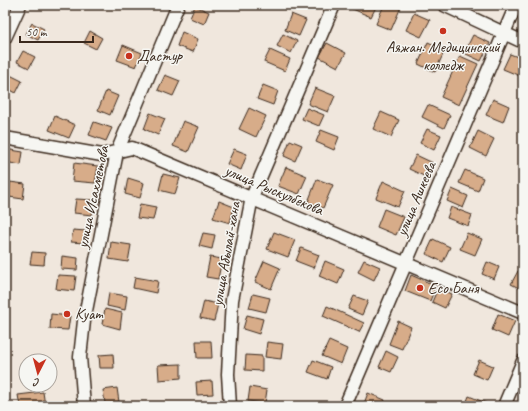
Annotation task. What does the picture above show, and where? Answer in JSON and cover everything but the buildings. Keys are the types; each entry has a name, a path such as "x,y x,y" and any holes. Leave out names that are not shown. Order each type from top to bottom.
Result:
{"street":[{"path":"5,38 20,5"},
{"name":"улица Исахметова","path":"84,406 80,357 84,321 117,152 178,5"},
{"name":"улица Абылай-хана","path":"230,406 228,374 232,300 252,197 334,5"},
{"path":"444,5 523,42"},
{"name":"улица Ашкеева","path":"345,406 516,5"},
{"name":"улица Рыскулбекова","path":"5,138 102,155 132,148 252,197 523,313"},
{"path":"504,406 523,361"}],"place":[{"name":"Аяжан. Медицинский колледж","path":"443,31"},
{"name":"Дастур","path":"129,56"},
{"name":"Eco Баня","path":"420,288"},
{"name":"Куат","path":"67,314"}]}
